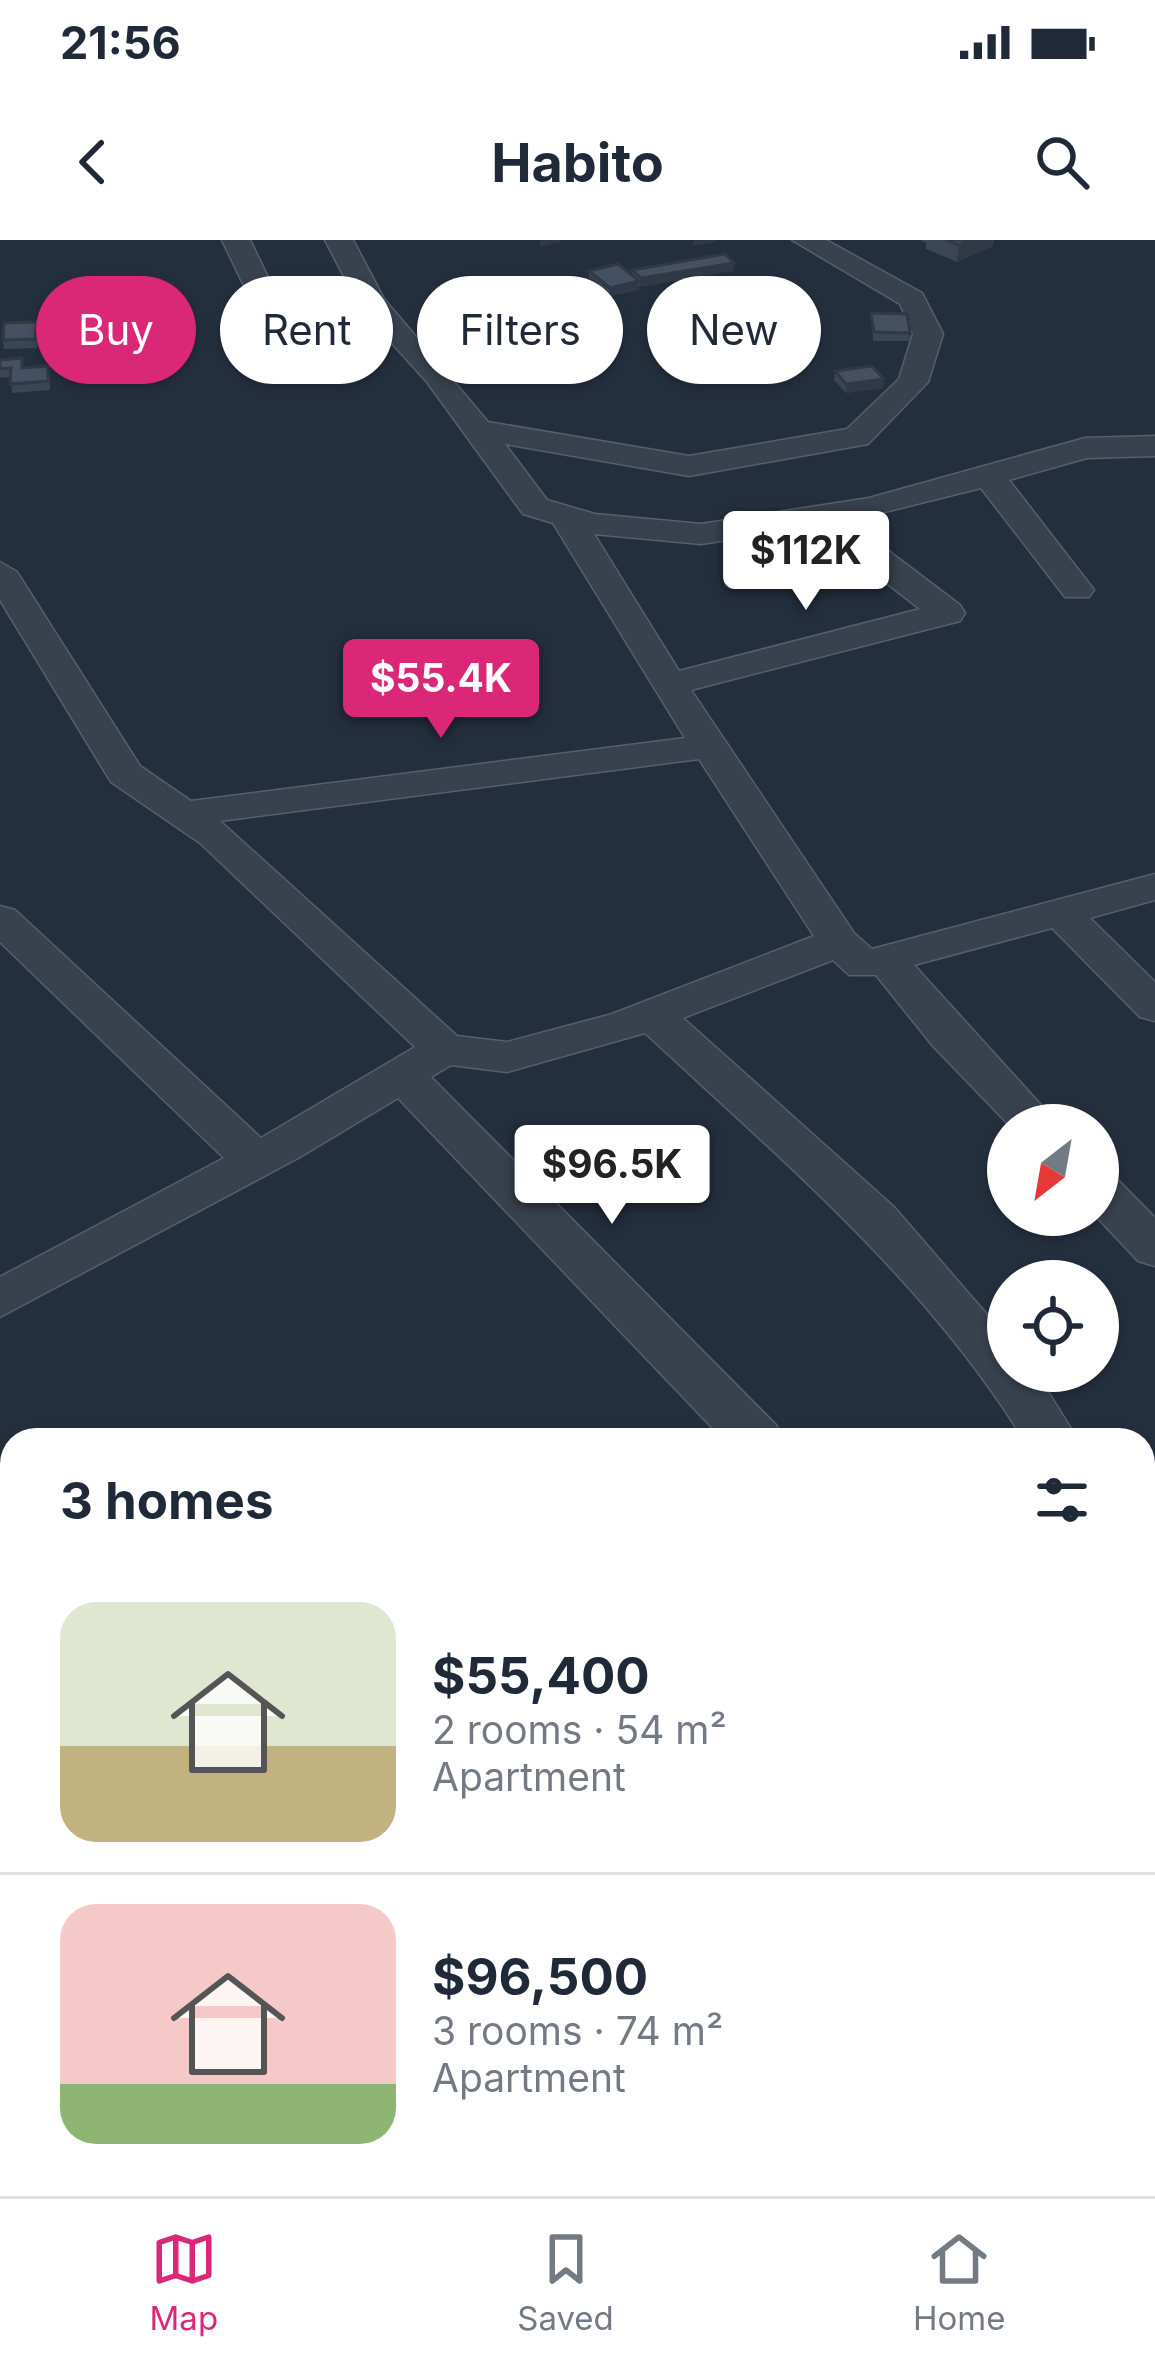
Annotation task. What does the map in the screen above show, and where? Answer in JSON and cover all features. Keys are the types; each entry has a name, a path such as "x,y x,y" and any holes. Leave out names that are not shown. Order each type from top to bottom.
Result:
{"street":[{"path":"236,240 253,276"},
{"path":"339,240 371,303 438,376 536,507 566,516 701,534 821,516 1085,448 1155,446"},
{"path":"478,430 689,466 857,436 913,382 928,334 913,298 806,240"},
{"path":"988,476 1077,590"},
{"path":"566,516 669,685 839,942 864,965 1155,887"},
{"path":"669,685 947,613 821,516"},
{"path":"0,572 125,774 214,835 444,1049 507,1057 652,1015 839,942"},
{"path":"183,814 709,746"},
{"path":"1060,912 1155,1007"},
{"path":"0,919 256,1161"},
{"path":"886,959 949,1036 1015,1104"},
{"path":"652,1015 877,1219 1016,1383 1044,1428"},
{"path":"0,1299 256,1161 444,1049"},
{"path":"402,1075 745,1428"},
{"path":"1119,1211 1155,1248"}],"building":[{"path":"725,254 734,263 641,278 632,270"},
{"path":"618,264 639,281 623,285 623,276 595,276 589,271"},
{"path":"871,313 907,314 910,333 874,332"},
{"path":"36,322 35,339 3,340 4,323"},
{"path":"22,358 22,368 36,367 36,382 10,384 11,368 0,369 0,360"},
{"path":"872,366 884,379 846,384 835,371"}]}
